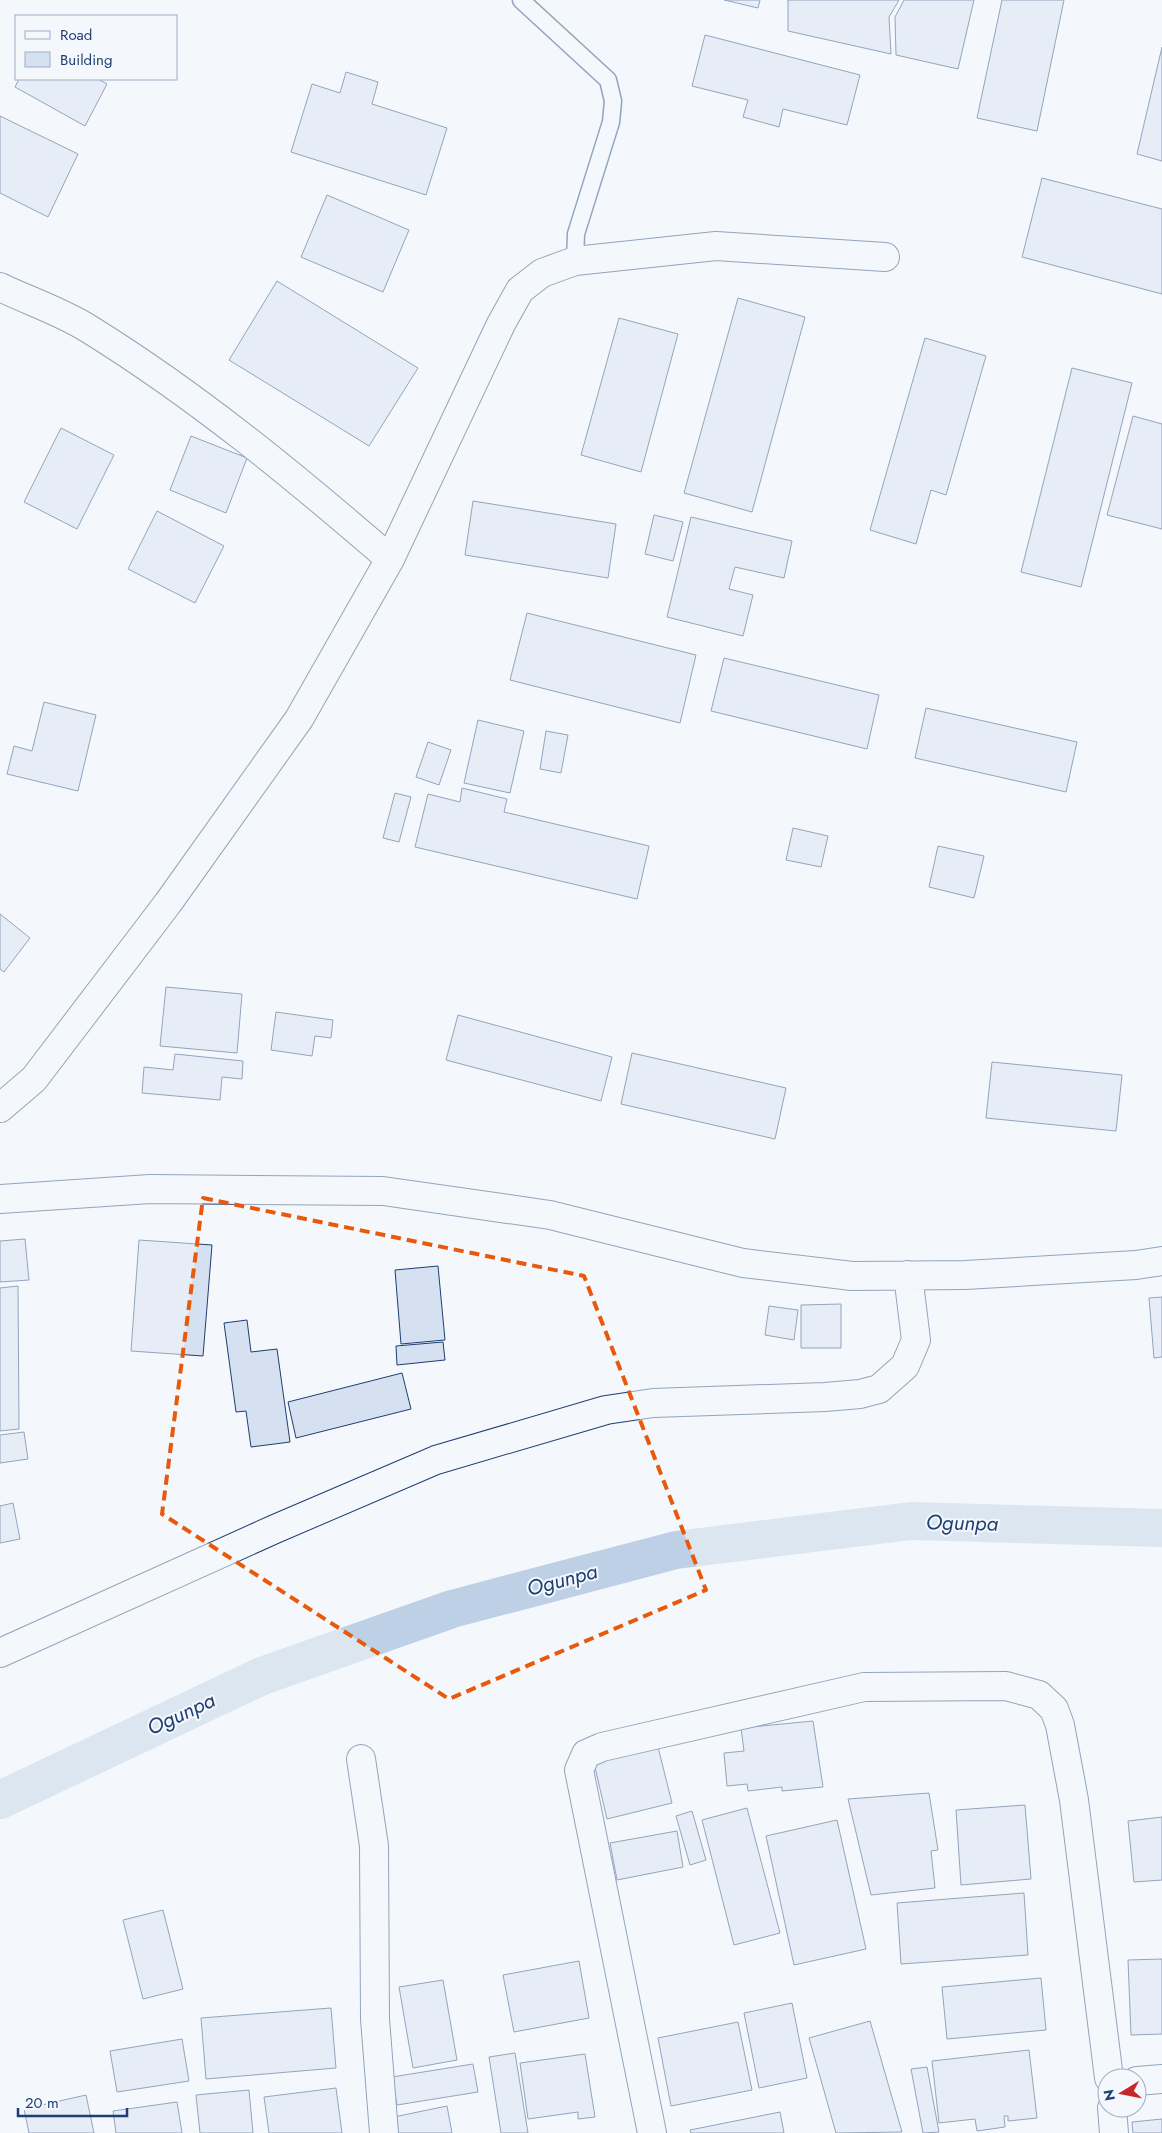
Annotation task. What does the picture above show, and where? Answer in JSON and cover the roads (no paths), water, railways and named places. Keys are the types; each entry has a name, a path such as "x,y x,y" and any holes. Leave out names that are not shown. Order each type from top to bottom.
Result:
{"street":[{"path":"0,1108 34,1078 174,895 299,720 390,559 520,290 542,273 575,261 716,246 885,257"},
{"path":"0,287 88,328 200,404 292,474 390,559"},
{"path":"0,1199 150,1189 383,1191 550,1215 743,1263 852,1276 965,1275 1136,1265 1162,1260"},
{"path":"0,1653 275,1529 436,1460 606,1410 653,1403 825,1397 860,1394 879,1389 905,1366 916,1340 908,1276"},
{"path":"652,2133 579,1770 586,1754 602,1747 864,1687 1006,1686 1039,1695 1054,1709 1060,1725 1074,1800 1108,2068"},
{"path":"362,1759 374,1846 375,2019 384,2133"},
{"path":"1147,2080 1162,2079"},
{"path":"1113,2118 1114,2133"}],"lane":[{"path":"520,0 608,80 613,102 611,122 576,234 575,261"}],"waterway":[{"name":"Ogunpa","path":"0,1800 262,1676 452,1609 676,1550 911,1521 1162,1528"}]}
